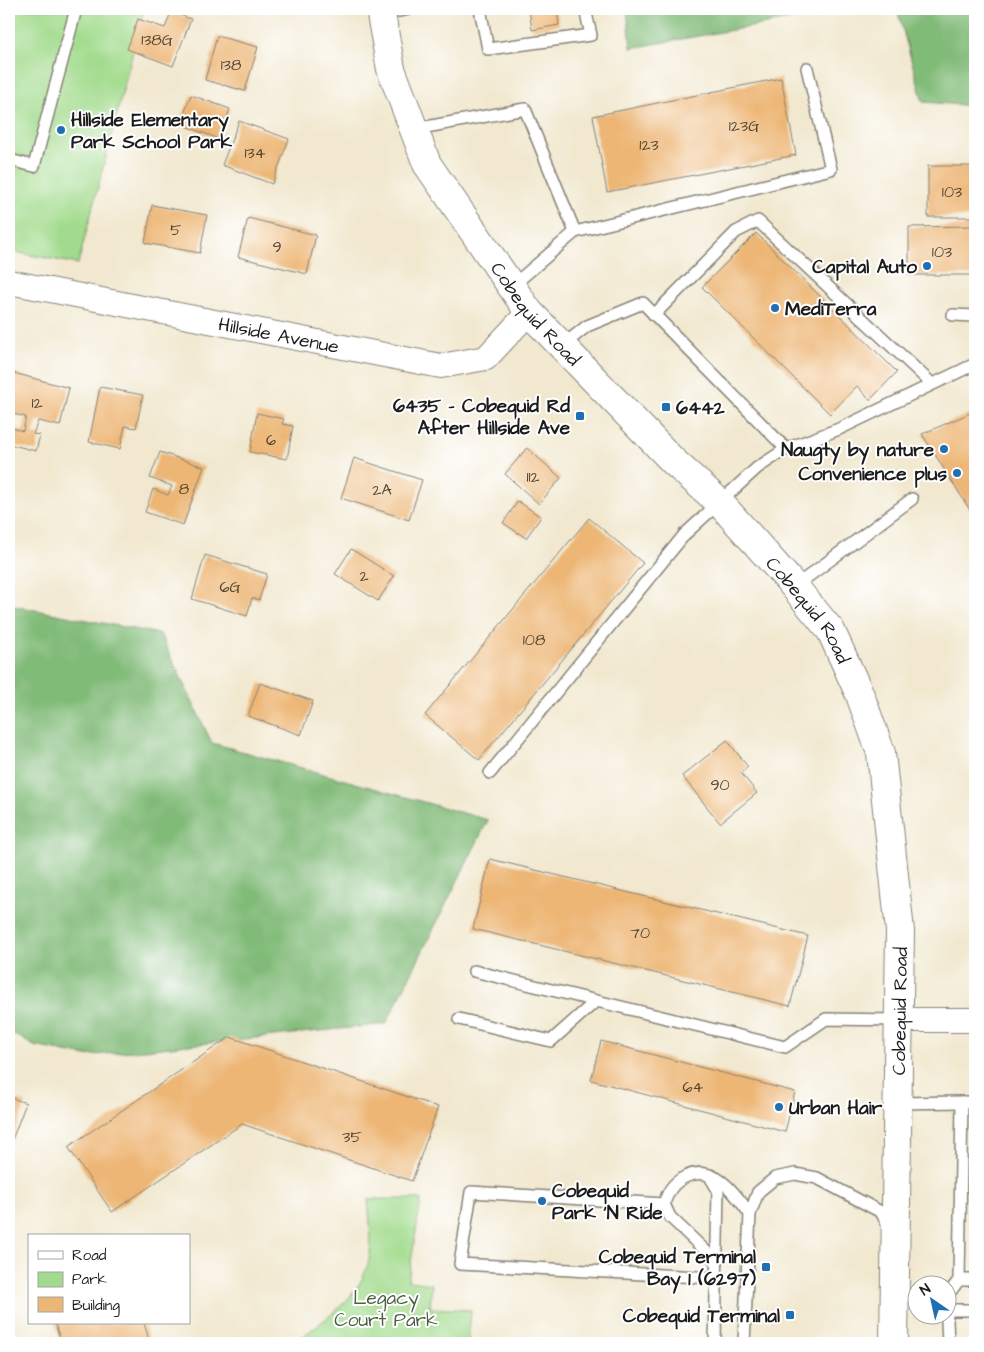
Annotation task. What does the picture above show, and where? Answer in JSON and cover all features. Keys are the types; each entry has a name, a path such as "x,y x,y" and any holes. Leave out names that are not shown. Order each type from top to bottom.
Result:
{"main road":[{"name":"Cobequid Road","path":"380,11 391,68 427,164 529,312 674,462 719,502 794,587 830,632 860,695 881,753 900,931 896,1238 906,1296 894,1343"}],"street":[{"name":"Hillside Avenue","path":"9,282 441,366 486,358 529,312"},
{"path":"900,1020 975,1020"}],"lane":[{"path":"9,160 34,166 76,9"},
{"path":"380,11 409,9"},
{"path":"480,9 488,49 591,34 585,9"},
{"path":"512,286 575,232 831,169 807,68"},
{"path":"414,129 525,109 575,232"},
{"path":"654,315 736,232 758,221 932,384"},
{"path":"562,346 587,326 643,303 786,448"},
{"path":"953,315 975,316"},
{"path":"490,773 685,534 756,468 786,448 839,429 975,364"},
{"path":"794,587 912,499"},
{"path":"474,970 785,1047 826,1019 900,1020"},
{"path":"459,1019 551,1042 596,1000"},
{"path":"956,1284 959,1280 962,1102"},
{"path":"898,1103 975,1102"},
{"path":"717,1262 670,1218 664,1204 669,1190 679,1180 693,1172 708,1174 724,1182 750,1214"},
{"path":"708,1174 718,1190 714,1343"},
{"path":"744,1343 750,1214 758,1192 775,1178 795,1174 817,1178 881,1212 896,1238"},
{"path":"664,1204 471,1192 460,1264 716,1278"},
{"path":"959,1280 975,1280"},
{"path":"956,1310 975,1310"},
{"path":"947,1324 948,1343"}],"green space":[{"name":"Hillside Elementary Park School Park","path":"9,9 144,9 78,264 9,251"},
{"path":"627,9 851,9 631,48"},
{"path":"897,9 975,9 975,106 923,102"},
{"path":"9,605 160,634 212,743 488,820 386,1024 86,1056 34,1046 9,1031"},
{"name":"Legacy Court Park","path":"368,1199 421,1199 408,1281 432,1284 430,1308 471,1310 468,1343 300,1343 299,1339 344,1303 361,1281 367,1268 370,1253 371,1233"}],"building":[{"path":"529,9 557,9 559,25 532,30"},
{"path":"171,12 191,19 173,66 127,49 138,19 165,28"},
{"path":"217,36 258,47 245,91 205,80"},
{"path":"781,78 796,155 607,192 593,116"},
{"path":"191,95 230,109 219,139 180,124"},
{"path":"239,121 289,139 272,184 222,165"},
{"path":"928,166 975,166 975,217 928,217"},
{"path":"152,205 207,215 200,253 145,243"},
{"path":"248,218 316,235 307,274 238,257"},
{"path":"975,226 975,275 909,275 909,227"},
{"path":"756,233 897,372 870,400 857,386 830,414 702,287"},
{"path":"14,373 69,388 60,426 38,421 33,434 40,435 36,451 9,444 9,427 23,431 26,417 9,413 9,392"},
{"path":"100,387 143,395 136,428 125,426 120,449 89,442"},
{"path":"975,411 975,518 922,434"},
{"path":"257,413 284,419 282,424 293,426 287,459 250,452"},
{"path":"527,448 561,478 539,504 505,474"},
{"path":"160,452 204,467 183,525 145,512 153,489 168,495 172,486 150,478"},
{"path":"354,458 422,480 409,520 341,498"},
{"path":"518,501 541,517 526,538 503,523"},
{"path":"589,518 643,563 479,760 425,715"},
{"path":"351,549 394,576 378,601 335,574"},
{"path":"205,555 267,574 259,600 252,598 247,616 192,599"},
{"path":"260,683 313,701 301,735 248,716"},
{"path":"727,740 748,767 741,773 757,793 720,823 682,776"},
{"path":"490,859 808,936 790,1006 473,929"},
{"path":"230,1037 438,1107 412,1181 242,1124 112,1212 68,1147"},
{"path":"601,1041 795,1092 785,1132 591,1080"},
{"path":"9,1097 26,1103 9,1148"},
{"path":"55,1324 144,1324 150,1343 61,1343"}],"place":[{"name":"Hillside Elementary Park School Park","path":"61,130"},
{"name":"Capital Auto","path":"927,266"},
{"name":"MediTerra","path":"775,308"},
{"name":"6442","path":"666,407"},
{"name":"6435 - Cobequid Rd After Hillside Ave","path":"580,416"},
{"name":"Naugty by nature","path":"944,449"},
{"name":"Convenience plus","path":"957,473"},
{"name":"Urban Hair","path":"779,1107"},
{"name":"Cobequid Park 'N Ride","path":"542,1201"},
{"name":"Cobequid Terminal Bay 1 (6297)","path":"766,1267"},
{"name":"Cobequid Terminal","path":"790,1315"}]}
